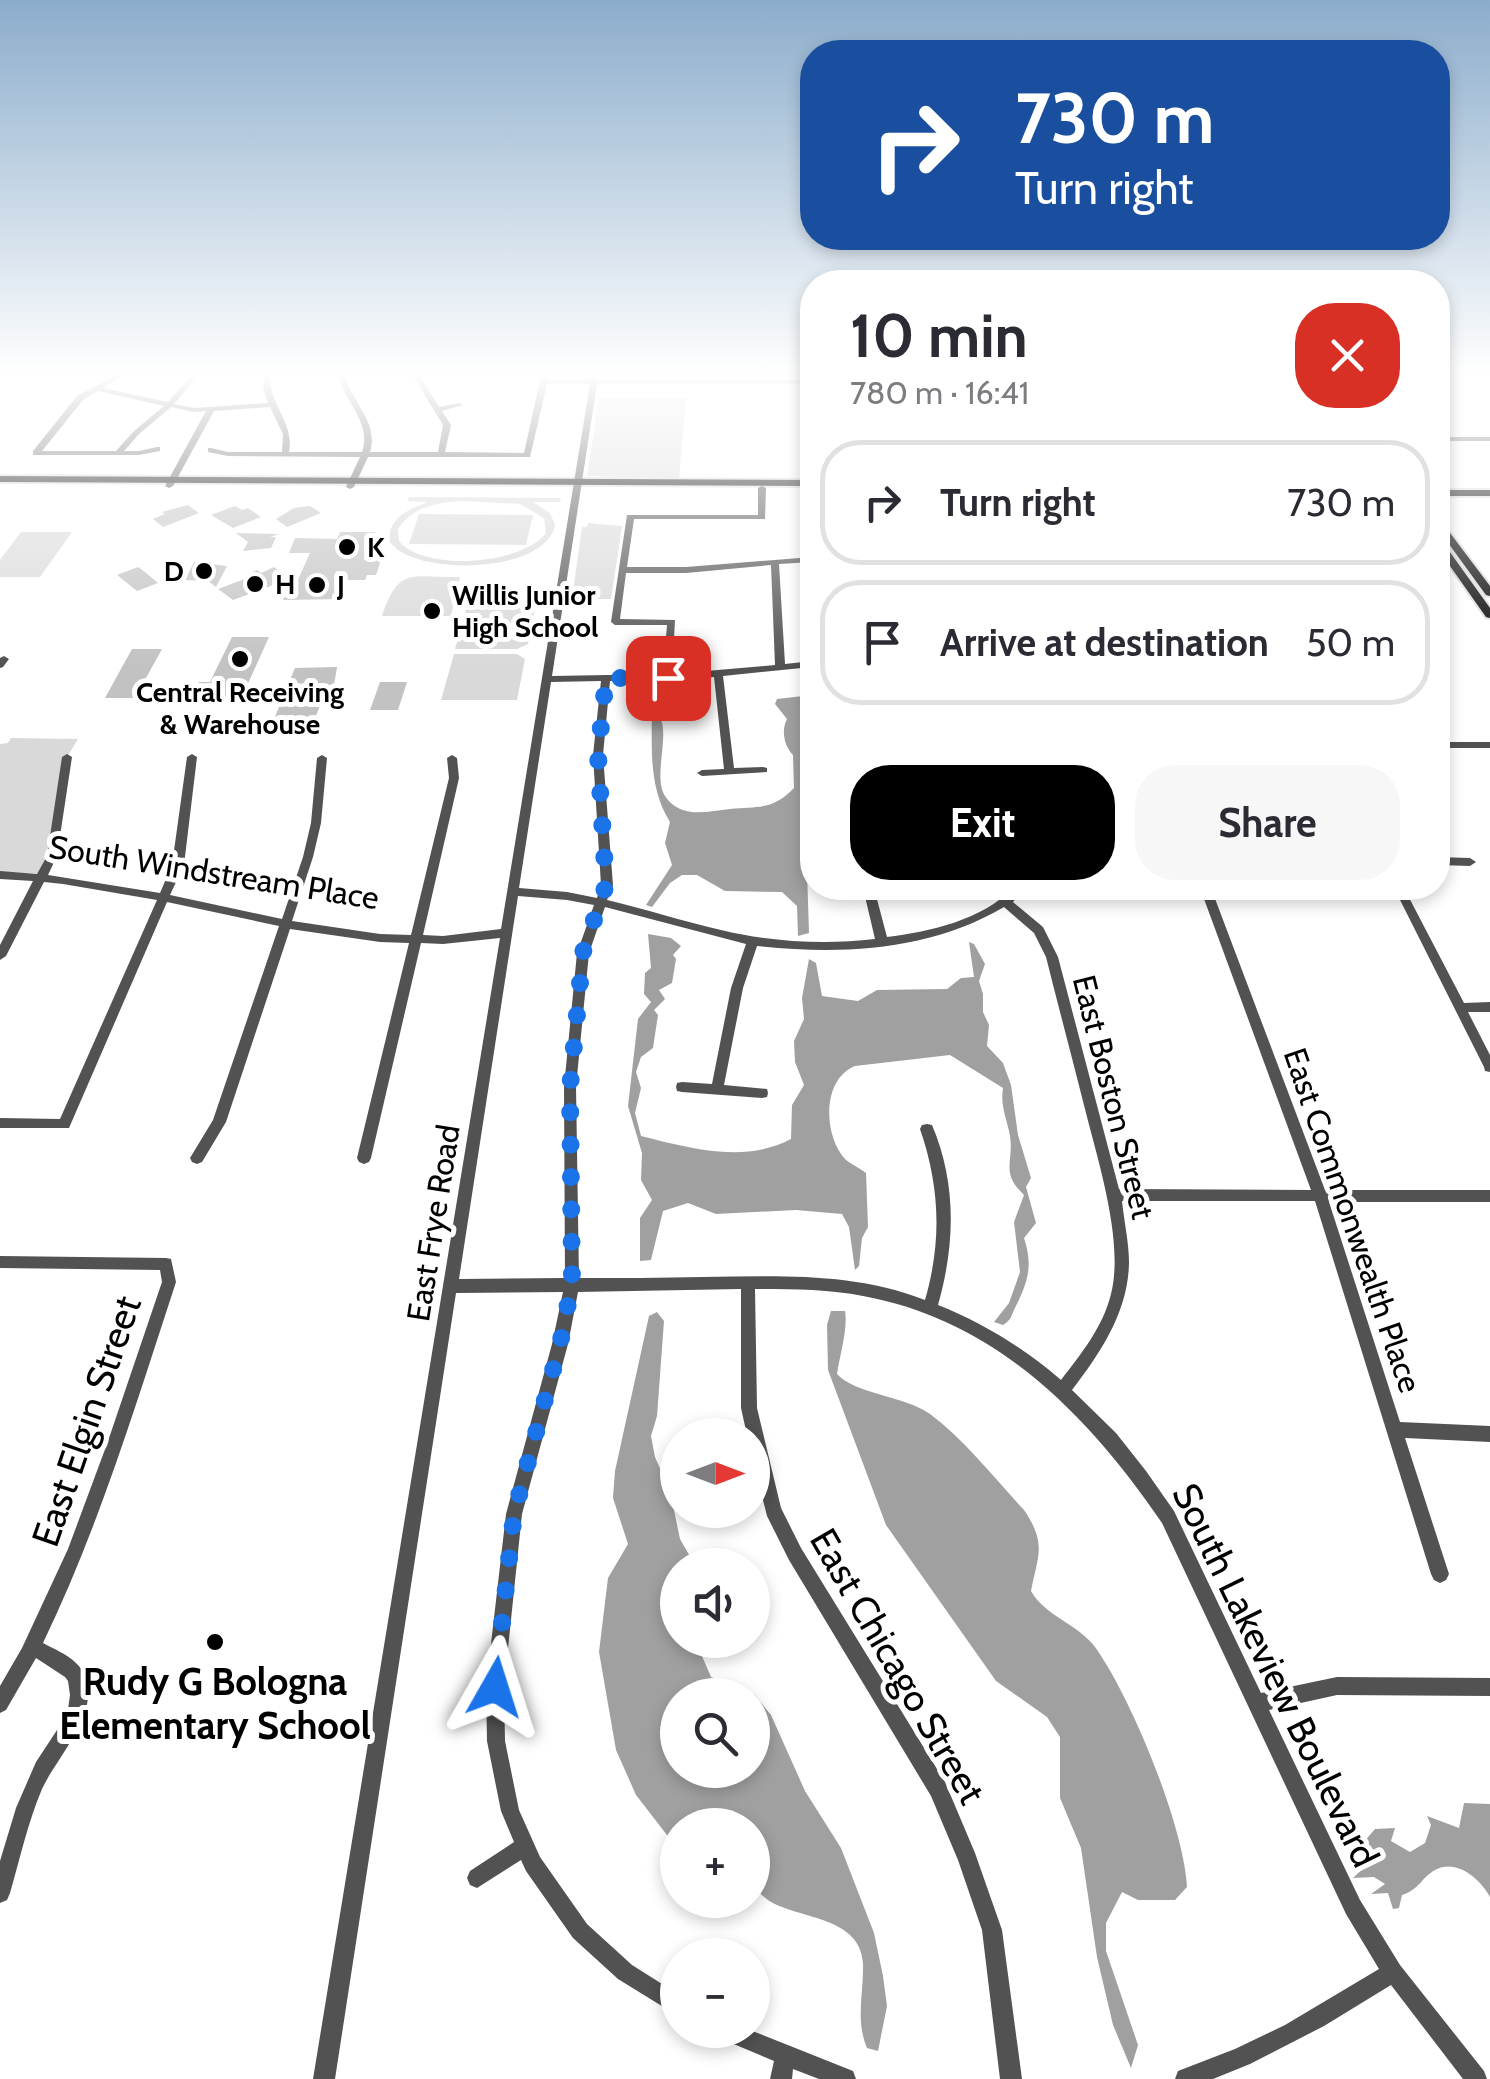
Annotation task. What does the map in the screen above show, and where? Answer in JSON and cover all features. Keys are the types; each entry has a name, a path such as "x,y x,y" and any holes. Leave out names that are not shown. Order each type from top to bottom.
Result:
{"main road":[{"path":"0,482 800,485"},
{"path":"1450,489 1490,490"},
{"path":"1450,538 1490,593"},
{"path":"1450,560 1488,611"}],"street":[{"path":"169,483 175,473"},
{"path":"351,483 355,473"},
{"name":"East Frye Road","path":"324,2079 579,473"},
{"path":"668,678 672,622 615,622 630,517 762,517 762,485"},
{"path":"622,570 686,570 800,561"},
{"path":"775,562 780,667"},
{"path":"548,679 668,678 800,665"},
{"path":"718,674 729,772"},
{"path":"606,678 598,755 607,869 602,901 583,952 570,1087 572,1284 560,1344 514,1514 495,1687 496,1741 510,1812 533,1864 580,1931 625,1972 660,1994"},
{"path":"1450,745 1490,745"},
{"path":"0,956 45,874 59,832 67,757"},
{"path":"0,1123 64,1124 165,895 183,844 192,757"},
{"path":"197,1158 219,1122 287,919 316,822 322,758"},
{"path":"364,1158 454,778 452,758"},
{"path":"702,772 763,770"},
{"path":"1450,861 1470,862"},
{"name":"South Windstream Place","path":"0,872 45,874 165,895 354,934 506,933"},
{"path":"512,892 575,894 694,928 752,940 815,946 882,942 968,923 1007,900"},
{"path":"871,900 882,942"},
{"name":"East Boston Street","path":"1007,900 1039,930 1052,957 1114,1195 1122,1261 1120,1293 1089,1356 1064,1388"},
{"name":"East Commonwealth Place","path":"1210,900 1320,1196 1440,1574"},
{"path":"1404,900 1490,1067"},
{"path":"717,1090 736,988 752,940"},
{"path":"1461,1008 1490,1007"},
{"path":"682,1087 762,1093"},
{"path":"928,1128 938,1155 948,1214 946,1246 930,1308"},
{"path":"1114,1195 1490,1196"},
{"name":"East Elgin Street","path":"0,1704 35,1648 66,1578 169,1282 166,1264 1,1264"},
{"name":"South Lakeview Boulevard","path":"450,1286 748,1283 829,1284 868,1290 930,1308 992,1338 1064,1388 1116,1444 1168,1517 1333,1872 1393,1972 1476,2079"},
{"name":"East Chicago Street","path":"748,1283 749,1408 773,1510 794,1554 938,1789 968,1860 992,1930 1012,2079"},
{"path":"1396,1430 1490,1434"},
{"path":"0,1894 37,1778 63,1740 76,1706 77,1680 70,1669 35,1648"},
{"path":"1256,1703 1337,1686 1490,1687"},
{"path":"477,1878 525,1846"},
{"path":"1186,2079 1270,2046 1393,1972"},
{"path":"752,2048 783,2068 845,2079"}],"shaded area":[{"path":"587,473 680,473 679,479 587,476"},
{"path":"409,497 561,498 560,502 533,502 550,513 555,525 546,541 529,553 478,565 425,561 390,542 396,521 428,502 408,501","holes":["463,501 520,504 544,518 546,533 516,552 496,558 450,561 412,551 399,541 398,529 426,507"]},
{"path":"419,514 533,515 526,545 409,544"},
{"path":"588,523 622,526 611,599 572,599 582,527"},
{"path":"21,532 72,532 40,577 0,577 0,560"},
{"path":"460,577 451,616 382,616 395,589 409,578"},
{"path":"468,603 536,603 528,644 517,649 455,649"},
{"path":"454,654 517,654 525,659 517,700 441,700"},
{"path":"674,685 665,693 665,704 658,714 663,732 662,787 671,804 695,812 764,806 779,801 794,788 793,755 784,738 787,719 775,704 777,699 800,696 800,900 808,900 809,933 798,936 797,906 782,892 725,891 697,875 682,875 670,883 652,907 646,905 672,865 665,843 670,822 657,791 652,759 651,695 657,688"},
{"path":"11,738 78,739 67,757 45,874 0,872 0,744"},
{"path":"648,934 671,938 681,946 673,955 676,959 672,983 659,990 665,999 654,1010 658,1015 653,1048 641,1057 636,1072 641,1088 635,1113 641,1136 697,1149 736,1152 773,1147 791,1139 792,1105 804,1085 795,1062 794,1041 804,1019 802,998 809,959 816,963 822,996 858,1001 877,990 947,989 961,978 974,977 969,942 974,944 985,964 979,981 989,1025 987,1046 1003,1063 1011,1085 1018,1135 1031,1178 1026,1187 1036,1223 1024,1238 1029,1265 1026,1280 1006,1323 994,1322 1009,1303 1020,1272 1014,1222 1024,1195 1010,1173 1011,1145 1003,1088 950,1055 855,1066 836,1083 829,1108 833,1136 845,1159 866,1173 868,1227 855,1270 849,1227 842,1214 796,1210 716,1214 688,1203 663,1211 651,1260 640,1261 640,1218 652,1200 641,1180 642,1153 628,1106 638,1019 651,1002 644,994 645,973 651,968"},
{"path":"831,1311 845,1311 846,1318 837,1374 856,1386 930,1414 1024,1510 1038,1541 1031,1591 1095,1647 1124,1697 1153,1763 1176,1831 1187,1887 1175,1900 1138,1900 1122,1892 1106,1923 1106,1951 1138,2045 1131,2068 1113,2025 1097,1957 1081,1848 1060,1798 1060,1737 1047,1717 996,1681 886,1525 828,1370 827,1325"},
{"path":"657,1312 664,1321 657,1416 651,1436 660,1468 660,1528 678,1528 685,1548 660,1548 660,1658 703,1658 714,1678 660,1678 660,1788 770,1788 770,1714 805,1791 841,1848 874,1933 887,2006 878,2051 867,2048 863,2037 863,1963 852,1936 827,1922 770,1901 770,1808 660,1808 660,1826 636,1795 616,1750 599,1652 608,1578 628,1544 613,1498 615,1471 649,1316"},
{"path":"1464,1803 1490,1804 1490,1897 1467,1873 1443,1867 1402,1895 1399,1908 1393,1909 1388,1893 1371,1894 1385,1884 1374,1877 1353,1878 1369,1863 1362,1844 1375,1829 1395,1828 1391,1841 1410,1852 1425,1843 1431,1825 1427,1816 1459,1828"}],"building":[{"path":"188,505 199,513 163,527 153,519 165,514 162,512"},
{"path":"235,506 248,508 261,517 233,528 211,515"},
{"path":"310,506 321,513 287,527 276,519 294,508"},
{"path":"340,532 375,532 364,560 381,560 376,575 367,575 365,580 347,580 340,599 283,600 292,580 296,584 310,553 289,553 295,538 337,539"},
{"path":"236,533 279,534 270,537 276,537 271,548 243,551 248,542"},
{"name":"D","path":"194,562 227,566 216,587 208,581 185,580"},
{"path":"138,567 158,583 137,591 117,575"},
{"name":"H","path":"274,567 289,579 233,600 218,589 250,577 247,575 257,570 261,573"},
{"name":"Central Receiving & Warehouse","path":"232,637 269,637 241,699 191,698 199,682 210,682"},
{"path":"132,649 162,649 135,698 105,698"},
{"path":"337,667 333,692 325,692 313,724 272,724 295,668"},
{"path":"380,682 407,682 398,710 370,710"}],"place":[{"name":"K","path":"347,547"},
{"name":"D","path":"204,571"},
{"name":"H","path":"255,584"},
{"name":"J","path":"317,585"},
{"name":"Willis Junior High School","path":"432,611"},
{"name":"Central Receiving & Warehouse","path":"240,659"},
{"name":"Rudy G Bologna Elementary School","path":"215,1642"}],"route":[{"path":"495,1687 514,1514 524,1464 560,1344 572,1284 570,1087 583,952 606,885 598,755 606,678 668,678"}]}
